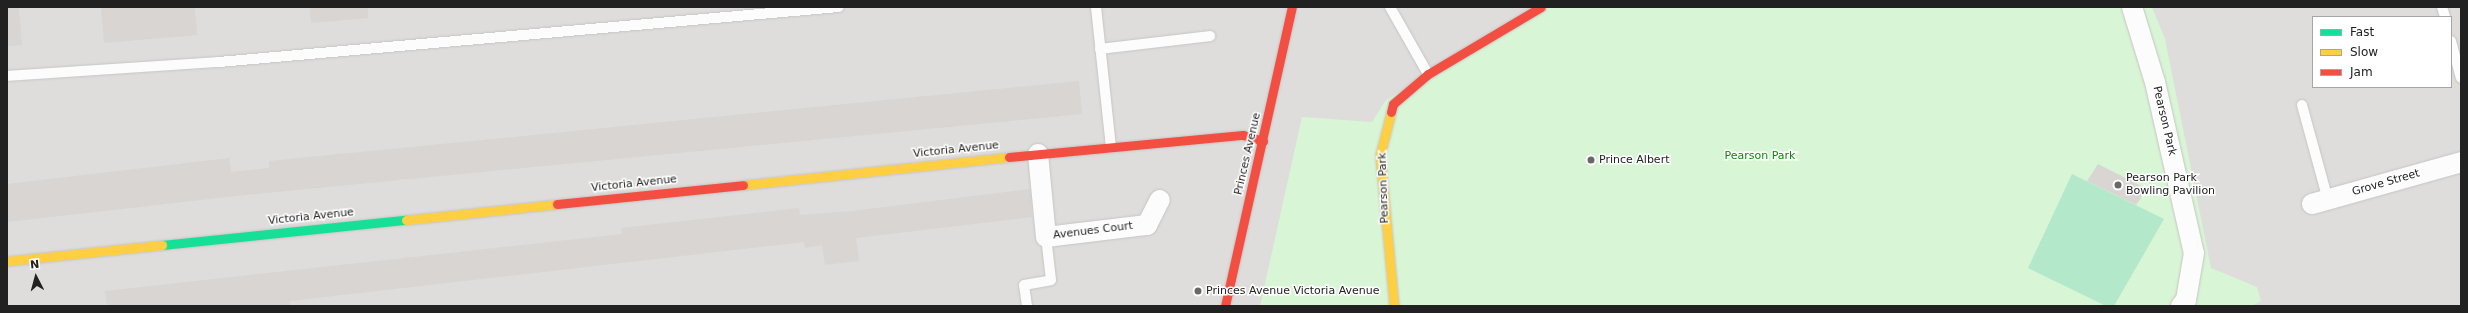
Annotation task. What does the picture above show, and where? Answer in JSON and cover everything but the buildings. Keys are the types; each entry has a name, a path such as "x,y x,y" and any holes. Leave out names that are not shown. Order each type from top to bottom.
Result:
{"street":[{"name":"Princes Avenue","path":"1225,306 1292,7"},
{"name":"Pearson Park","path":"1394,306 1380,155 1393,104 1428,74 1541,7"},
{"name":"Pearson Park","path":"2132,7 2155,82 2194,253 2186,300 2181,306"},
{"name":"Victoria Avenue","path":"7,261 1111,147 1243,135 1263,141"},
{"name":"Avenues Court","path":"1038,154 1046,237 1147,225 1160,200"},
{"name":"Grove Street","path":"2320,202 2461,162"}],"lane":[{"path":"7,76 219,62 839,7"},
{"path":"1096,7 1111,147"},
{"path":"1390,7 1428,74"},
{"path":"1100,49 1210,36"},
{"path":"2452,45 2461,78"},
{"path":"2302,105 2320,202"},
{"path":"1027,306 1024,285 1051,280 1046,237"}],"shaded area":[{"path":"7,7 2461,7 2461,306 7,306"}],"green space":[{"name":"Pearson Park","path":"1541,7 2152,7 2165,39 2211,268 2257,287 2261,301 2252,306 1260,306 1302,117 1372,122 1386,100"},
{"path":"2072,174 2164,219 2114,306 2106,306 2028,268"}],"traffic: fast":[{"path":"162,245 406,220"}],"traffic: slow":[{"path":"1391,112 1380,155 1394,306"},
{"path":"743,185 1009,157"},
{"path":"406,220 557,204"},
{"path":"7,261 162,245"}],"traffic: jam":[{"path":"1225,306 1292,7"},
{"path":"1391,112 1393,104 1428,74 1541,7"},
{"path":"1009,157 1243,135 1263,141"},
{"path":"557,204 743,185"}],"place":[{"name":"Prince Albert","path":"1591,160"},
{"name":"Pearson Park Bowling Pavilion","path":"2118,185"},
{"name":"Princes Avenue Victoria Avenue","path":"1198,291"}]}
